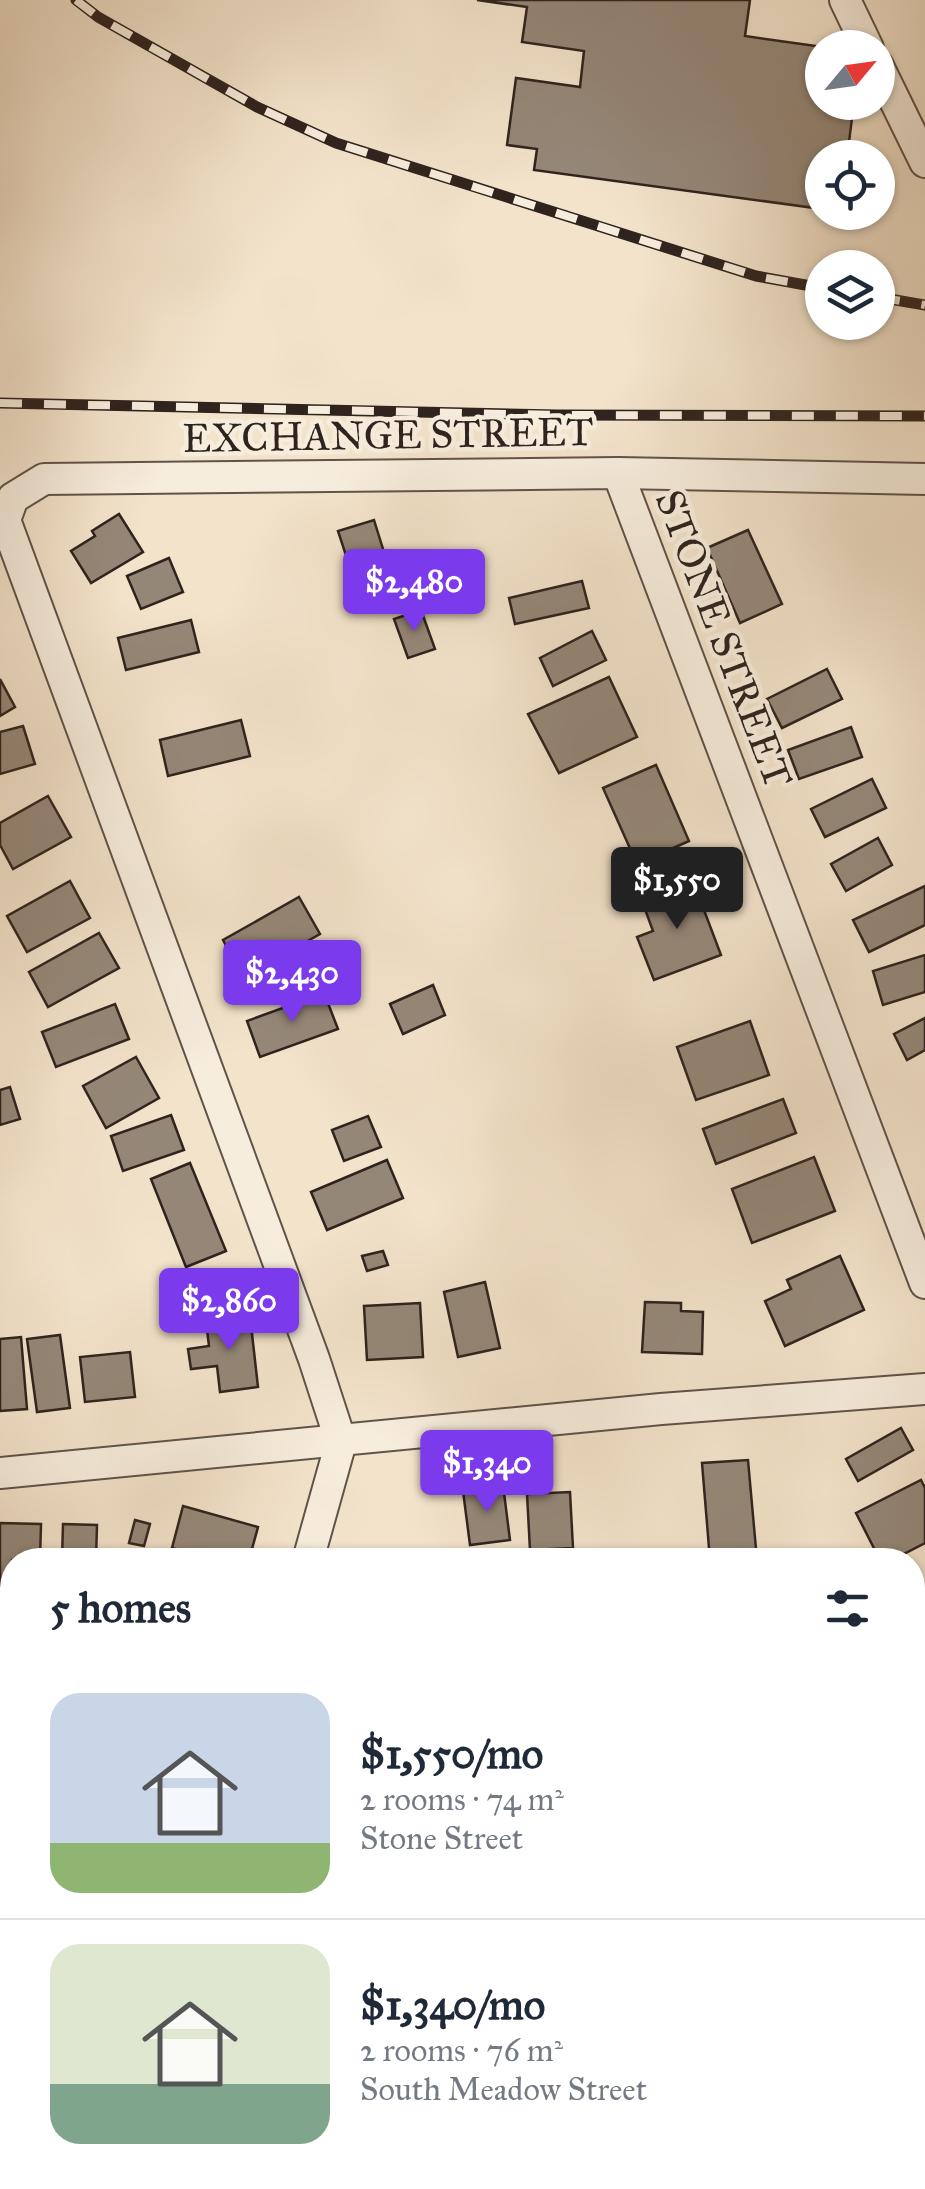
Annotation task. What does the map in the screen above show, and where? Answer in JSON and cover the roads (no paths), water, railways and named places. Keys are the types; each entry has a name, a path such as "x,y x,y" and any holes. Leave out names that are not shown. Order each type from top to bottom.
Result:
{"street":[{"path":"844,0 859,30"},
{"path":"895,101 925,162"},
{"name":"EXCHANGE STREET","path":"341,1442 314,1359 5,520 12,498 44,479 618,473 925,479"},
{"name":"STONE STREET","path":"618,473 925,1284"},
{"path":"0,1472 925,1388"},
{"path":"311,1548 341,1442"}],"railway":[{"path":"76,0 98,17 257,107 336,143 756,276 805,285"},
{"path":"895,300 925,305"},
{"path":"0,403 557,415 925,416"}]}
